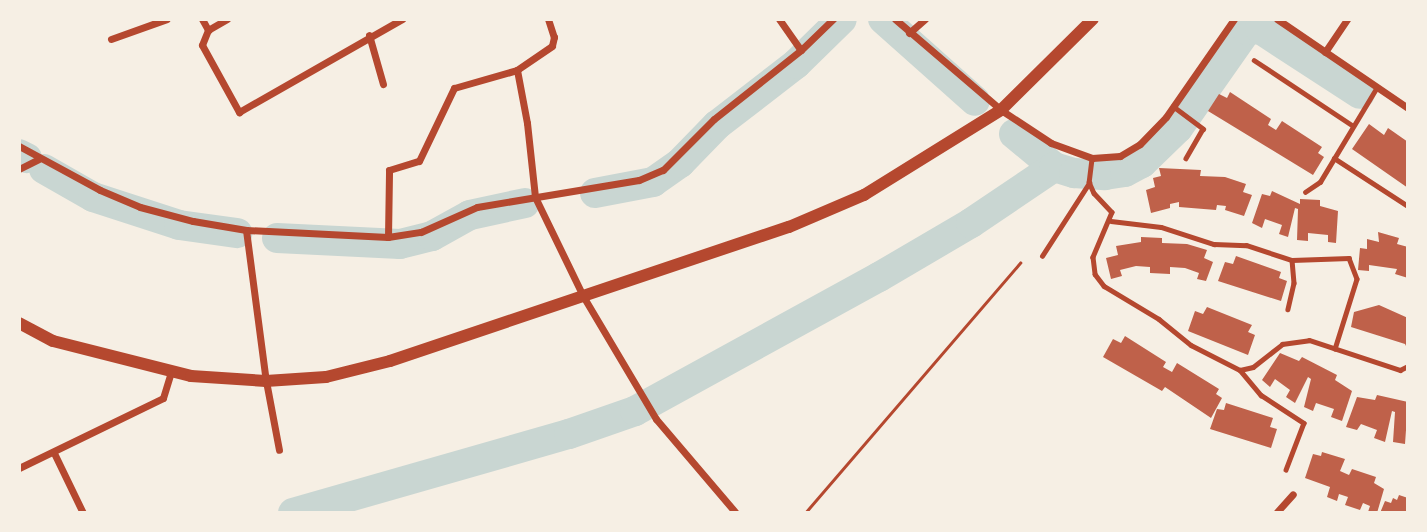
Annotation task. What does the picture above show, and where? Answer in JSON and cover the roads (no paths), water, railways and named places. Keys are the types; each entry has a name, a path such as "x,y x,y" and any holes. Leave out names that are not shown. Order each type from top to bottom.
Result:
{"street":[{"path":"111,39 167,19"},
{"path":"202,19 208,30"},
{"path":"227,19 208,30 202,45 239,113 369,35 402,19"},
{"path":"387,237 389,170 419,160 454,88 517,69 552,46 554,37 548,19"},
{"path":"779,19 802,50"},
{"path":"19,146 39,159 140,207 193,221 246,230 387,237 421,232 477,207 639,180 663,170 714,118 802,50 832,19"},
{"path":"895,19 1001,110 1051,143 1092,161 1120,156 1140,144 1176,108 1234,19"},
{"path":"909,33 925,19"},
{"path":"19,323 53,341 171,372 266,381 326,377 390,361 789,227 864,195 1001,110 1093,19"},
{"path":"1277,19 1408,108"},
{"path":"1325,52 1347,19"},
{"path":"369,35 383,84"},
{"path":"517,69 527,123 535,197 583,296 656,419 736,513"},
{"path":"19,169 39,159"},
{"path":"246,230 266,381 279,450"},
{"path":"19,468 163,398 171,372"},
{"path":"54,453 83,513"},
{"path":"1276,513 1293,494"}],"lane":[{"path":"1254,60 1352,125"},
{"path":"1305,192 1320,182 1377,87"},
{"path":"1176,108 1203,130 1186,158"},
{"path":"1334,158 1408,205"},
{"path":"1042,256 1089,180 1092,161"},
{"path":"1089,180 1094,193 1112,212 1111,220 1098,240 1093,257 1095,274 1104,286 1159,319 1191,345 1240,370 1261,395 1304,422 1286,470"},
{"path":"1111,220 1161,227 1214,244 1247,245 1292,260 1349,258 1357,279 1335,349"},
{"path":"1288,309 1294,283 1292,260"},
{"path":"1240,370 1252,367 1282,344 1309,340 1400,370 1408,366"}],"waterway":[{"path":"595,193 653,182 680,163 717,125 796,64 842,19"},
{"path":"883,19 975,101"},
{"path":"293,513 569,434 635,411 879,277 971,223 1054,167 1074,173 1105,175 1125,172 1142,163 1178,128 1247,30 1260,29 1360,94"},
{"path":"1014,134 1054,167"},
{"path":"19,154 27,158"},
{"path":"44,169 93,197 179,225 237,233"},
{"path":"277,238 400,244 432,236 470,215 525,203"}]}
